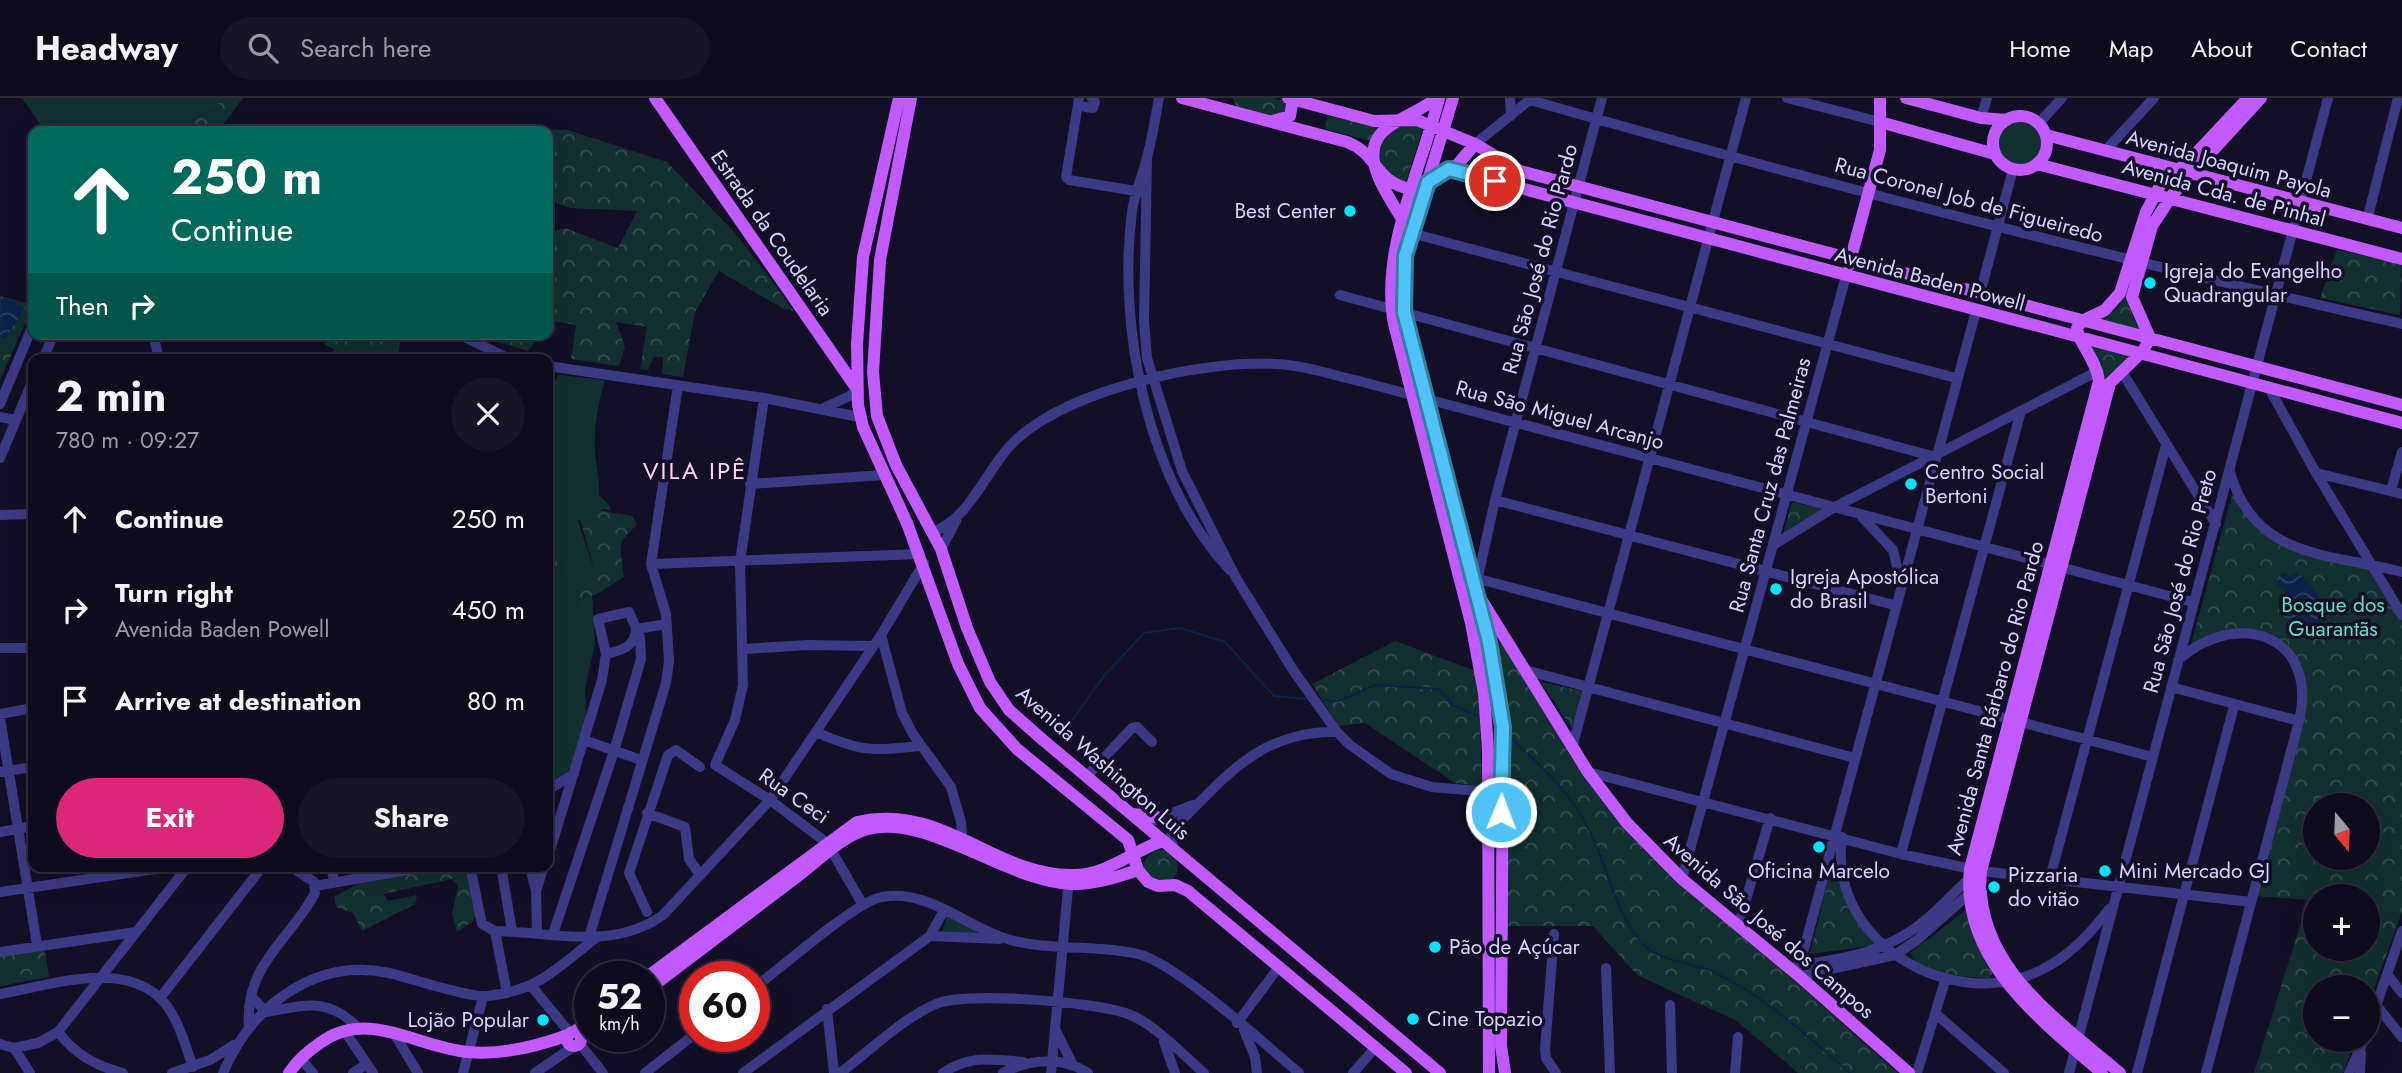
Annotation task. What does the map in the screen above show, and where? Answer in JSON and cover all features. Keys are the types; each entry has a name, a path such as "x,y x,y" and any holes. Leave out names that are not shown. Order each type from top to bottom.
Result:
{"main road":[{"name":"Estrada da Coudelaria","path":"655,98 858,391 867,395 877,416"},
{"name":"Avenida Washington Luis","path":"899,98 863,257 858,368 859,417 922,558 958,664 980,708 1017,749 1120,832 1131,846 1138,870"},
{"name":"Avenida Washington Luis","path":"911,98 880,260 873,372 877,416 896,465 942,549 974,646 1000,699 1129,813 1440,1073"},
{"path":"1182,98 1270,122 1347,142 1359,147 1392,185 1413,190 1462,161 1475,144 1417,120 1374,121 1291,98 1290,116 1270,122"},
{"path":"1402,221 1372,162 1379,137 1388,126 1416,114 1438,98"},
{"name":"Avenida São José dos Campos","path":"1397,310 1411,233 1428,182 1438,129 1438,98"},
{"name":"Avenida São José dos Campos","path":"1454,98 1413,190 1391,265 1397,310 1460,558 1572,748 1627,823 1682,879 1786,966 1800,970 1909,1073"},
{"name":"Rua Santa Cruz das Palmeiras","path":"1846,276 1880,150 1880,98"},
{"path":"1880,122 1995,154 2013,169 2029,168 2037,164 2045,153 2046,135 2039,124 2023,116 2007,120 1981,118 1950,104 1906,98"},
{"path":"2122,372 2139,352 2143,351 2150,338 2132,297 2138,233 2155,194 2163,180 2178,170 2248,98"},
{"path":"2155,357 2102,378 2090,352 2078,337 2077,328 2082,321 2113,303 2136,264 2152,226 2170,198 2261,98"},
{"path":"1995,154 1994,137 2007,120"},
{"name":"Avenida Joaquim Payola","path":"2046,135 2402,228"},
{"name":"Avenida Baden Powell","path":"1475,144 1520,171 2402,405"},
{"name":"Avenida Cda. de Pinhal","path":"2037,164 2402,259"},
{"name":"Avenida Baden Powell","path":"1449,169 2402,423"},
{"path":"841,365 850,371 858,368"},
{"name":"Avenida Santa Bárbaro do Rio Pardo","path":"2102,378 1970,892 1982,936 2010,980 2077,1044 2102,1073"},
{"path":"930,578 942,581 949,571"},
{"path":"1471,580 1474,637 1487,720 1489,1073"},
{"path":"1471,580 1489,642 1503,727 1501,1046 1505,1073"},
{"path":"1474,637 1489,642 1507,638"},
{"path":"1129,813 1157,817"},
{"path":"665,964 829,847 852,835 880,827 963,844 1032,876 1087,884 1138,870 1148,882 1158,886 1175,885 1188,891 1406,1073"},
{"path":"1133,854 1146,827"},
{"path":"1069,880 1117,864 1162,841"},
{"path":"665,976 829,847"},
{"path":"1175,885 1187,875 1189,863"},
{"name":"Avenida Santa Bárbaro do Rio Pardo","path":"1973,873 2010,980"},
{"path":"1274,965 1277,948 1287,946"},
{"path":"289,1073 325,1039 350,1028 395,1035 467,1052 574,1039"},
{"path":"1391,1060 1401,1055 1405,1043"},
{"name":"Avenida Santa Bárbaro do Rio Pardo","path":"2077,1044 2120,1073"}],"street":[{"path":"1092,98 1096,102 1093,108 1082,103 1066,177 1073,181 1141,192"},
{"path":"1159,98 1131,237 1132,344 1139,383 1170,478 1202,538 1235,576"},
{"path":"1510,98 1511,116"},
{"name":"Rua São José do Rio Pardo","path":"1471,580 1482,551 1602,98"},
{"path":"1572,748 1746,98"},
{"path":"1787,98 1880,122"},
{"path":"1981,118 1987,98"},
{"path":"2039,124 2062,98"},
{"path":"2105,151 2154,98"},
{"name":"Rua São José do Rio Preto","path":"2069,1073 2192,602 2259,366 2294,233 2299,202 2328,98"},
{"path":"2367,220 2399,98"},
{"path":"1475,144 1531,99"},
{"name":"Rua Coronel Job de Figueiredo","path":"1531,99 1596,120 1867,194 2136,264 2402,324"},
{"path":"1980,294 2013,169"},
{"path":"1141,192 1146,229 1144,321 1147,358 1182,471 1212,525 1235,576 1283,654 1337,732 1391,774 1432,787 1501,793"},
{"path":"1131,237 1137,211 1144,216 1146,229"},
{"path":"1411,233 1956,378"},
{"name":"Rua Santa Cruz das Palmeiras","path":"1682,879 1846,276"},
{"path":"1339,295 1933,455"},
{"path":"1800,970 1838,836 1854,758 1916,530 1933,455 1976,310"},
{"path":"0,404 28,337"},
{"path":"470,340 500,354"},
{"name":"Rua São Miguel Arcanjo","path":"942,549 959,514 1002,455 1033,426 1059,409 1153,379 1244,364 1277,363 1516,423 2192,602"},
{"path":"553,367 764,398 859,417"},
{"path":"2122,372 2216,524"},
{"path":"1775,544 1933,455 2021,411 2102,378"},
{"path":"210,1060 222,1073 235,1045 249,1028 291,989 314,977 357,970 387,973 483,997 532,987 593,937 641,760 666,683 669,661 667,624 651,564 678,384"},
{"path":"2269,388 2316,473 2375,565 2402,615"},
{"path":"0,458 28,391"},
{"path":"823,408 858,391"},
{"path":"764,398 740,562 744,649 808,645 870,650 887,661"},
{"path":"1901,854 1940,699 2021,411"},
{"path":"0,418 15,420"},
{"path":"2050,878 2166,445"},
{"path":"2390,491 2402,452"},
{"path":"2230,472 2244,506 2268,535 2303,549 2402,572"},
{"path":"2316,473 2402,494"},
{"path":"750,484 884,475"},
{"path":"1495,500 1894,606"},
{"path":"1182,502 1210,542 1216,537 1212,525"},
{"path":"0,515 28,514"},
{"name":"Rua São Miguel Arcanjo","path":"933,532 959,514"},
{"path":"1861,516 1893,550 1900,584"},
{"path":"1460,558 1482,551"},
{"path":"471,872 482,924 495,931 593,937 615,935 649,925 770,800 881,635 911,584 922,558 651,564"},
{"path":"911,584 930,578"},
{"path":"1471,580 1609,612 2153,757"},
{"path":"553,841 584,740 606,654 598,619 626,611 631,613 642,647 641,659 614,751 553,934"},
{"path":"636,628 667,624"},
{"path":"606,654 630,645 636,636 636,628"},
{"path":"2178,660 2216,635 2244,632 2270,640 2286,653 2298,672 2303,693 2299,721 2206,1073"},
{"path":"881,635 902,713 920,746 951,787 963,844"},
{"path":"0,648 28,648"},
{"name":"Rua Ceci","path":"744,649 740,703 727,742 715,765 770,800 829,847 863,905"},
{"path":"1525,670 1854,758"},
{"path":"2171,687 2234,706 2299,721"},
{"path":"2137,1073 2234,706"},
{"path":"28,709 0,716 4,772 37,945"},
{"path":"1086,776 1132,728 1137,727 1152,742"},
{"path":"816,732 855,749 874,751 920,746"},
{"path":"1175,852 1171,832 1238,764 1271,743 1306,733 1337,732"},
{"path":"584,740 641,760"},
{"path":"647,912 629,873 670,751 681,752 700,767"},
{"path":"4,772 28,767"},
{"path":"1588,772 1705,800 1973,873 2050,878 2251,902"},
{"path":"553,787 574,774"},
{"path":"1146,827 1157,817 1172,815 1203,799"},
{"path":"647,813 685,827 689,859 700,875"},
{"path":"1738,927 1770,818"},
{"path":"0,832 28,827"},
{"path":"1838,836 1841,868 1853,905 1884,947 1945,981 1975,984 2010,980 2068,954 2113,903"},
{"path":"0,892 134,872"},
{"path":"0,1044 14,1048 38,1043 58,1032 183,872"},
{"path":"160,998 258,872"},
{"path":"298,872 315,886"},
{"path":"332,872 334,881"},
{"path":"315,886 391,872"},
{"path":"502,872 512,931"},
{"path":"531,872 536,891 537,933"},
{"path":"536,891 542,872"},
{"path":"1800,970 1884,947 1930,916 1973,873"},
{"path":"1051,1067 1069,880"},
{"path":"249,1028 251,996 267,957 311,901 315,886"},
{"path":"1800,970 1895,955 1917,940 1970,892"},
{"path":"770,976 863,905 884,897 907,897 944,910 1009,940"},
{"path":"743,1073 930,936 944,910"},
{"path":"495,931 507,993"},
{"path":"2380,996 2400,944 2402,931"},
{"path":"0,951 136,932"},
{"path":"1554,934 1545,1049 1549,1064 1556,1073"},
{"path":"930,936 1009,940 1148,956 1177,974 1299,1073"},
{"path":"1240,1025 1274,965"},
{"path":"1606,968 1611,1073"},
{"path":"2387,974 2402,993"},
{"path":"0,993 102,976 141,987 160,998 171,1012 193,1067"},
{"path":"1917,1073 1945,981"},
{"path":"532,987 574,1037"},
{"path":"291,989 308,1004"},
{"path":"251,996 266,1012"},
{"path":"463,1073 483,997"},
{"path":"840,1073 914,1018 948,1000 983,998 1058,1004 1128,1014 1204,1073"},
{"path":"266,1012 308,1004 335,1009 350,1028 370,1068 353,1073"},
{"path":"1671,1004 1672,1073"},
{"path":"827,1009 834,1073"},
{"path":"2380,1010 2402,1037"},
{"path":"1936,1014 2004,1073"},
{"path":"1240,1025 1257,1069"},
{"path":"1055,1029 1073,1065"},
{"path":"58,1032 69,1046 90,1061 123,1073"},
{"path":"395,1035 418,1073"},
{"path":"1735,1073 1738,1037"},
{"path":"1163,1039 1177,1073 1194,1065"},
{"path":"535,1073 574,1041"},
{"path":"172,1073 210,1060 235,1045"},
{"path":"645,1073 679,1046"},
{"path":"14,1048 27,1071"},
{"path":"1257,1069 1270,1048"},
{"path":"1353,1073 1375,1048"},
{"path":"586,1052 603,1073"},
{"path":"2349,1073 2358,1052"},
{"path":"2360,1073 2362,1052"},
{"path":"943,1073 954,1065 976,1058 1051,1067 1073,1065 1088,1073"},
{"path":"301,1059 313,1073"},
{"path":"1003,1073 1026,1063"}],"green space":[{"path":"22,98 223,98 215,108 182,126 42,126"},
{"path":"223,98 243,98 222,126 182,126 215,108"},
{"path":"1233,98 1274,98 1285,102 1286,107 1284,113 1275,117 1236,106"},
{"path":"1325,110 1373,124 1377,132 1370,141 1325,129"},
{"path":"2021,121 2030,122 2037,127 2042,134 2042,152 2037,159 2030,164 2021,165 2012,164 2005,159 2000,152 1999,143 2000,134 2005,127 2012,122"},
{"path":"1413,124 1423,128 1406,182 1386,175 1380,150 1393,128"},
{"path":"553,130 568,130 667,162 737,235 794,311 782,308 719,271 695,312 683,377 662,374 663,357 654,357 648,370 640,369 647,327 616,322 625,347 619,366 571,359 576,325 553,321 553,232 565,228 618,248 637,211 570,208 553,202"},
{"path":"2337,250 2402,264 2400,315 2320,298"},
{"path":"2126,290 2130,292 2132,314 2143,332 2097,321 2117,308"},
{"path":"0,296 28,304 28,316 0,380"},
{"path":"324,340 400,340 399,354 332,354 334,349 325,345"},
{"path":"498,340 536,340 529,351"},
{"path":"2090,346 2132,357 2109,380 2104,380"},
{"path":"558,375 605,380 597,415 595,451 599,495 610,506 611,511 603,509 578,521 594,569 584,586 576,592 576,601 592,595 595,644 585,689 587,746 577,766 553,783 553,583 563,567 553,540 553,386"},
{"name":"Bosque dos Guarantãs","path":"2234,488 2267,534 2371,565 2402,618 2402,912 2379,975 2303,975 2303,1052 2351,1052 2343,1073 2254,1073 2303,916 2303,961 2380,961 2380,884 2303,884 2303,900 2256,896 2302,709 2294,661 2271,640 2229,634 2188,655"},
{"path":"1792,502 1822,509 1783,534"},
{"path":"587,508 632,516 637,525 622,543 624,577 597,594 575,601 576,592 584,586 594,569 578,511"},
{"path":"553,540 563,567 553,583"},
{"path":"1395,641 1478,672 1482,786 1455,783 1365,723 1339,726 1312,684"},
{"path":"1507,642 1580,770 1681,880 1898,1073 1798,1073 1737,1021 1637,975 1593,926 1505,926 1505,721 1493,644"},
{"path":"1541,682 1582,691 1573,730"},
{"path":"1161,850 1173,855 1178,867 1173,879 1161,884 1149,879 1144,867 1149,855"},
{"path":"1832,864 1837,867 1845,897 1876,945 1810,954"},
{"path":"404,872 469,872 478,913 473,921 457,932 452,914 458,886 452,879 383,894 388,901 417,895 415,904 362,931 353,913 336,907 334,897 361,882"},
{"path":"1966,910 1993,973 1989,978 1934,971 1916,961 1910,953"},
{"path":"947,915 985,934 942,932"},
{"path":"45,951 49,977 0,986 0,957"}],"water":[{"path":"1,296 25,308 5,339 0,336"},
{"path":"2282,572 2289,576 2297,573 2314,589 2323,609 2323,625 2284,617 2283,605 2288,595 2277,584"}],"waterway":[{"path":"1065,730 1103,677 1144,633 1180,628 1225,642 1274,696 1308,699"},
{"path":"1321,700 1338,701 1376,685 1439,689 1453,705 1482,718"},
{"path":"1508,736 1554,780 1574,804 1597,847 1619,906 1645,946 1659,955 1714,972 1751,993 1850,1073"}],"place":[{"name":"Best Center","path":"1350,211"},
{"name":"Igreja do Evangelho Quadrangular","path":"2150,283"},
{"name":"Centro Social Bertoni","path":"1911,484"},
{"name":"Igreja Apostólica do Brasil","path":"1776,589"},
{"name":"Oficina Marcelo","path":"1819,847"},
{"name":"Mini Mercado GJ","path":"2105,871"},
{"name":"Pizzaria do vitão","path":"1994,887"},
{"name":"Pão de Açúcar","path":"1435,947"},
{"name":"Cine Topazio","path":"1413,1019"},
{"name":"Lojão Popular","path":"543,1020"}],"district":[{"name":"VILA IPÊ","path":"695,471"}],"route":[{"path":"1495,181 1449,169 1428,182 1405,256 1403,292 1404,312 1424,399 1489,642 1503,727 1501,812"}]}
